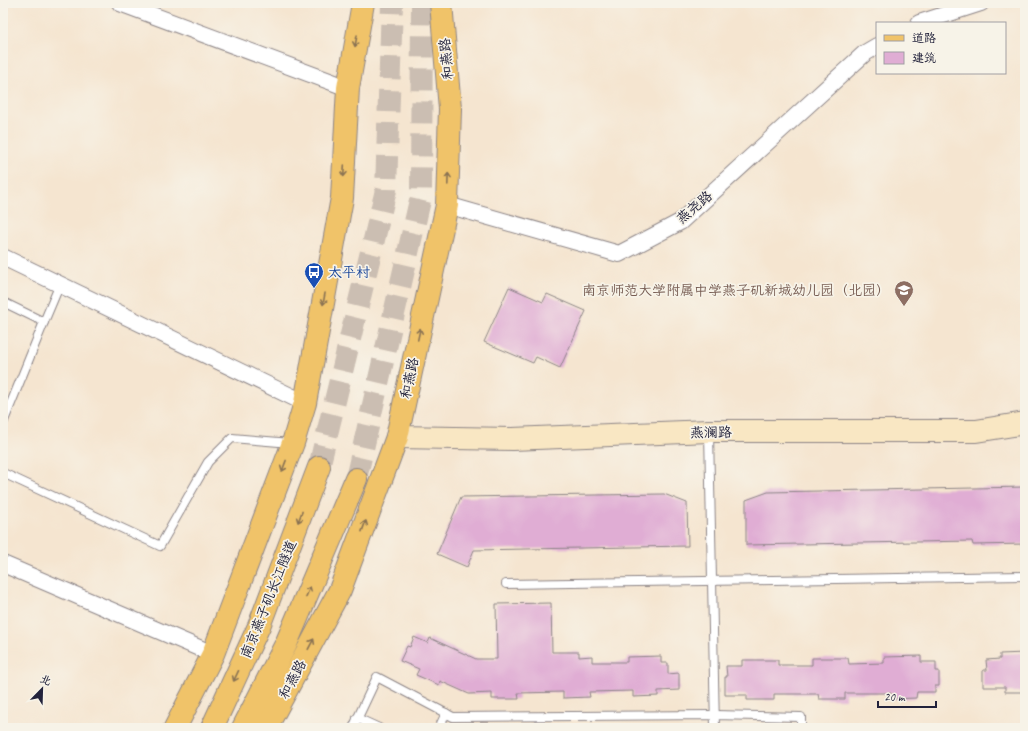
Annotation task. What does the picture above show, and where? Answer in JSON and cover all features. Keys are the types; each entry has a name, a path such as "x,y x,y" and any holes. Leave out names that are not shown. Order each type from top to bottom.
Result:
{"main road":[{"path":"175,728 213,654 293,443 305,403 342,198 348,88 363,3"},
{"name":"和燕路","path":"266,728 340,590 397,437 447,205 450,109 441,3"},
{"name":"南京燕子矶长江隧道","path":"212,728 259,626 319,468"},
{"path":"243,728 286,644 356,479"}],"street":[{"path":"120,3 348,88"},
{"path":"923,22 981,3"},
{"name":"燕尧路","path":"447,205 619,254 680,222 865,53 876,47"},
{"path":"3,257 305,403"},
{"name":"燕澜路","path":"397,437 512,439 709,431 976,431 1025,423"},
{"path":"3,564 213,654"}],"lane":[{"path":"3,423 60,284"},
{"path":"3,302 44,322"},
{"path":"709,431 715,728"},
{"path":"3,473 160,546 208,462 232,438 293,443"},
{"path":"506,584 1025,576"},
{"path":"353,728 377,677 453,717 715,715 801,717 801,728"},
{"path":"439,728 446,713"},
{"path":"357,718 379,728"}],"building":[{"path":"509,287 543,302 547,294 586,311 560,368 536,357 533,363 484,342"},
{"path":"1025,487 1025,544 973,545 972,541 746,545 746,500 768,492"},
{"path":"664,494 687,503 688,546 474,550 467,567 437,554 461,497"},
{"path":"551,603 552,652 579,652 579,657 592,656 592,662 627,662 627,657 661,656 661,663 668,663 668,674 679,673 679,690 658,691 658,696 633,697 633,691 589,692 590,697 563,698 563,692 518,693 519,699 492,699 492,693 469,694 440,681 439,685 416,675 419,669 400,661 407,646 410,647 414,637 428,643 430,638 476,659 497,659 496,604"},
{"path":"1025,653 1025,692 1005,692 1005,687 983,687 983,670 987,670 986,660 1000,659 1000,654"},
{"path":"921,656 921,662 936,662 936,671 939,671 939,686 935,686 935,692 917,692 916,698 891,699 891,693 845,693 845,699 819,699 818,694 774,694 774,700 747,700 747,695 725,695 725,677 727,677 726,666 742,666 742,660 778,660 778,665 812,665 812,658 848,658 849,664 884,663 884,657"}],"tunnel":[{"path":"319,467 386,190 392,3"},
{"path":"356,479 421,196 422,3"}],"place":[{"name":"太平村","path":"314,289"},
{"name":"南京师范大学附属中学燕子矶新城幼儿园（北园）","path":"904,307"}]}
